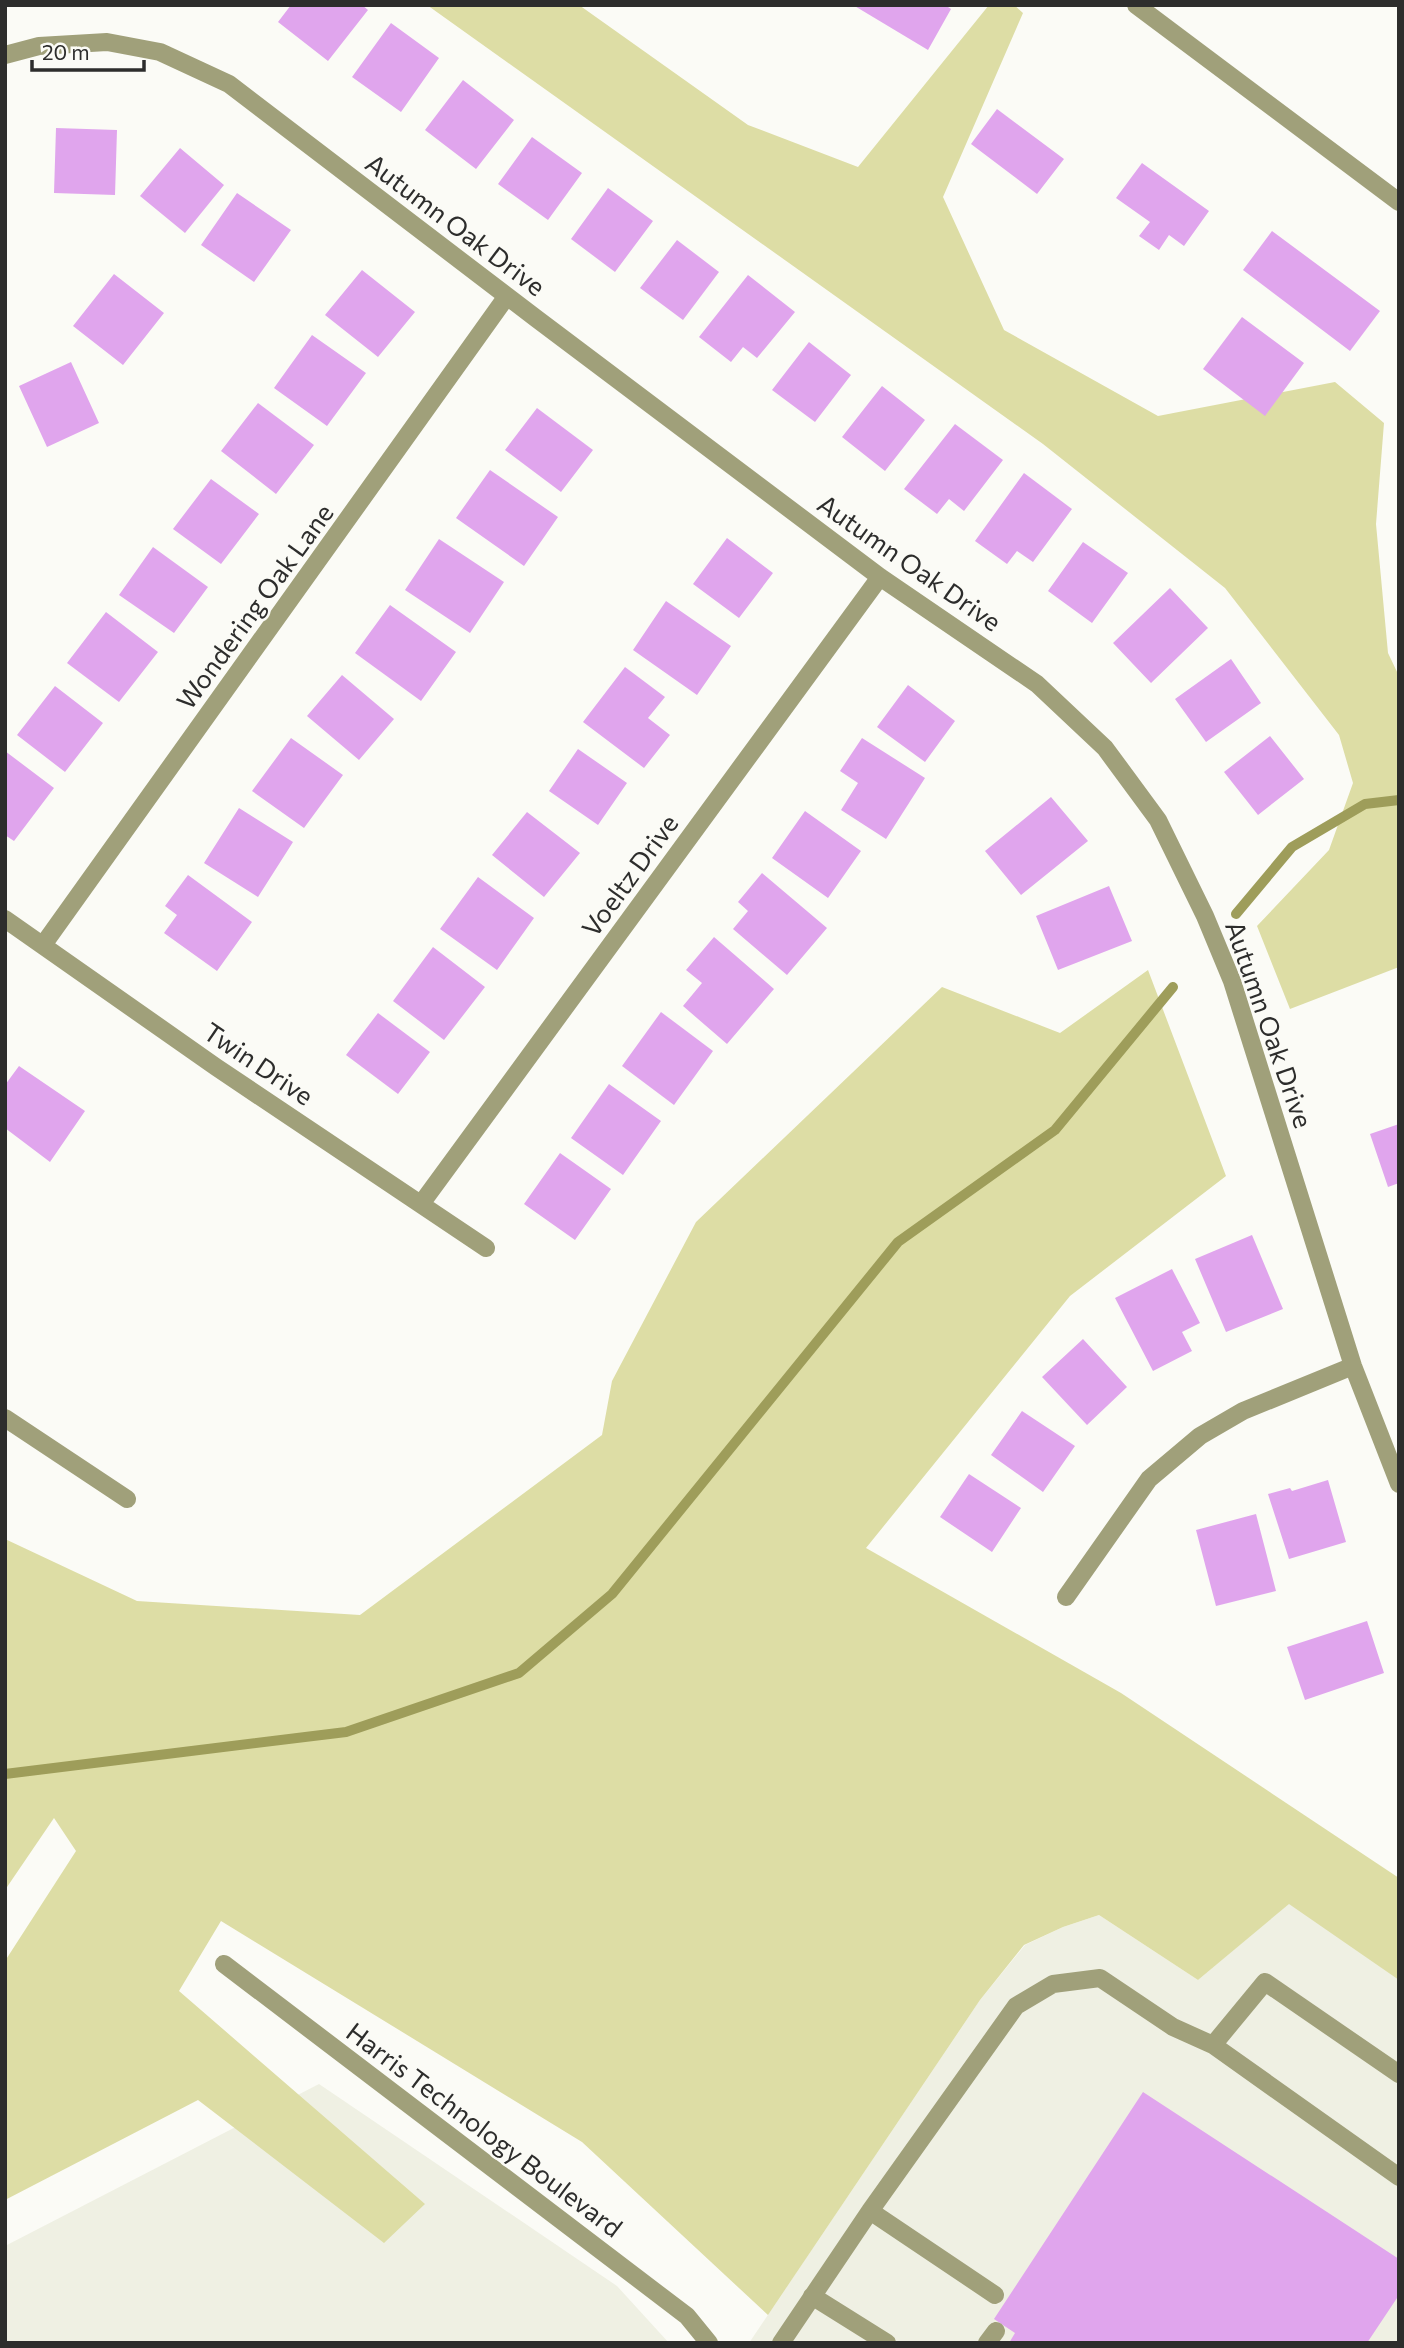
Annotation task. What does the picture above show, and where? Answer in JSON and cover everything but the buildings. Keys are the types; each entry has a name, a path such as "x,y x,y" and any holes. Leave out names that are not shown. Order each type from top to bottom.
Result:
{"street":[{"path":"1136,5 1399,202"},
{"name":"Autumn Oak Drive","path":"5,54 39,46 107,42 160,52 229,84 880,577 1037,684 1105,748 1158,820 1205,916 1232,982 1353,1366 1399,1484"},
{"name":"Wondering Oak Lane","path":"43,945 507,296"},
{"name":"Voeltz Drive","path":"421,1204 880,577"},
{"name":"Twin Drive","path":"5,919 216,1067 486,1248"},
{"path":"1066,1597 1149,1479 1200,1436 1243,1412 1353,1366"},
{"path":"5,1418 127,1499"},
{"name":"Harris Technology Boulevard","path":"224,1964 687,2316 709,2343"},
{"path":"780,2343 1016,2006 1054,1984 1100,1978 1173,2026 1213,2046 1399,2177"},
{"path":"1213,2046 1265,1982 1399,2074"},
{"path":"870,2211 995,2295"},
{"path":"812,2296 887,2343"}],"shaded area":[{"path":"1289,1903 1399,1976 1399,2343 749,2343 980,2000 1025,1945 1063,1927 1099,1915 1198,1980"},
{"path":"319,2084 617,2286 669,2343 5,2343 5,2246"}],"green space":[{"path":"427,5 579,5 748,125 858,167 989,5 1014,5 1023,13 943,197 1004,330 1158,416 1335,382 1384,423 1376,524 1388,653 1399,676 1399,967 1290,1009 1257,926 1329,850 1353,783 1339,735 1225,588 1043,444"},
{"path":"1148,970 1226,1176 1070,1296 866,1548 1121,1693 1399,1878 1399,1980 1289,1904 1198,1980 1099,1915 1063,1927 1024,1945 980,2000 768,2315 582,2142 221,1921 179,1991 425,2204 384,2243 198,2100 5,2200 5,1961 76,1851 54,1818 5,1890 5,1539 137,1601 360,1615 602,1435 612,1381 696,1222 942,987 1060,1033"}],"waterway":[{"path":"1236,914 1292,847 1365,804 1399,800"},
{"path":"5,1774 346,1732 519,1673 612,1594 898,1242 1055,1130 1173,987"}]}
